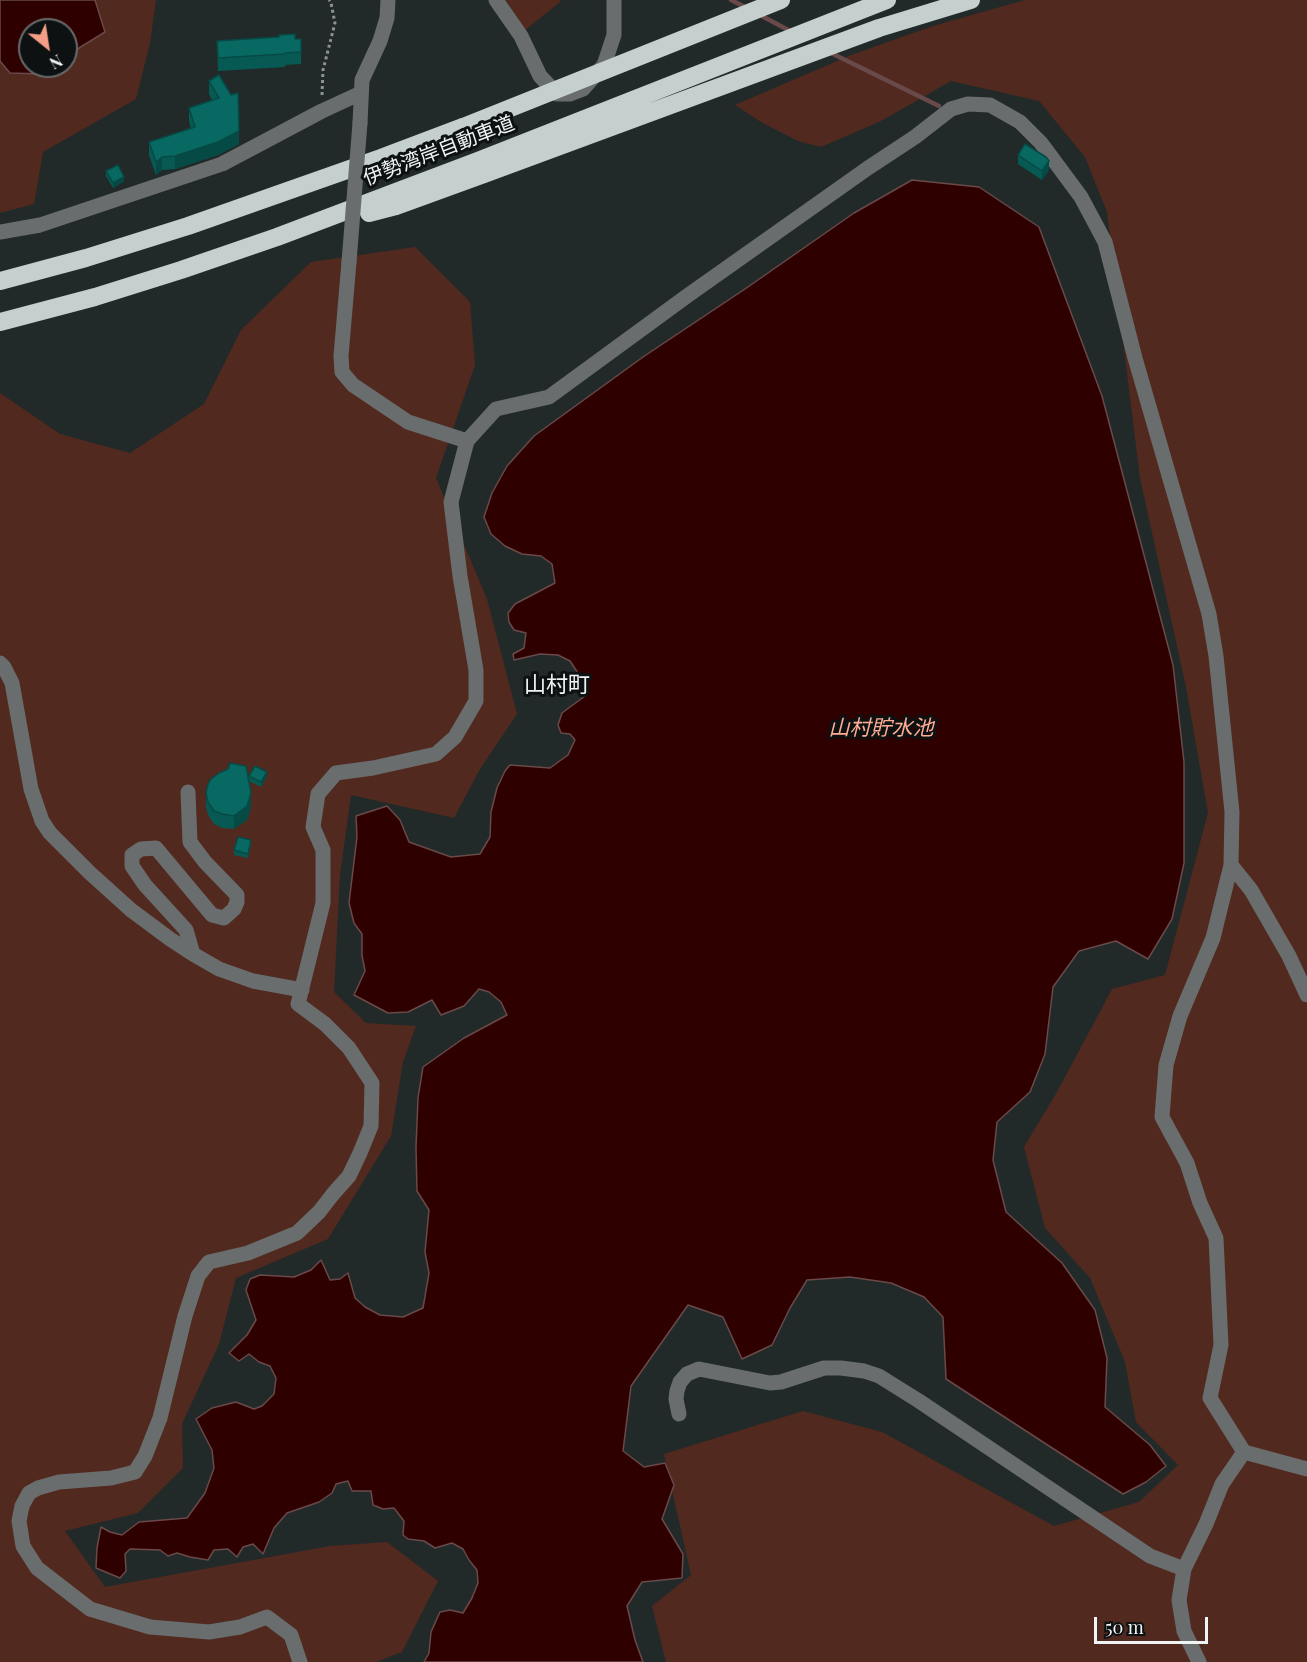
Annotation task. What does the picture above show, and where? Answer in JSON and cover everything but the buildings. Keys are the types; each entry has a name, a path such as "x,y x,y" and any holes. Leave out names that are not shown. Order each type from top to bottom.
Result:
{"highway":[{"name":"伊勢湾岸自動車道","path":"0,281 86,258 188,226 381,159 781,0"},
{"path":"481,168 879,28 971,0"},
{"name":"伊勢湾岸自動車道","path":"0,322 95,297 181,270 481,168 879,3"}],"street":[{"path":"388,0 387,18 380,40 362,80 341,356 342,372 353,385 408,422 467,441"},
{"path":"496,0 521,36 540,76 557,94 570,94 583,89 604,65 614,35 614,0"},
{"path":"0,232 40,225 222,165 322,111 361,93"},
{"path":"300,1662 291,1635 267,1617 240,1626 209,1632 150,1627 90,1609 37,1568 23,1546 19,1521 22,1506 29,1493 38,1488 59,1482 111,1478 135,1472 145,1456 160,1418 185,1316 198,1276 209,1262 248,1253 297,1233 319,1212 349,1176 360,1154 371,1126 372,1083 349,1048 325,1024 298,1004 322,903 323,850 313,827 318,794 336,773 373,768 435,754 455,737 476,701 476,670 460,576 451,502 467,441 496,409 549,397 951,109 968,104 990,105 1020,122 1041,143 1081,196 1105,242 1135,358 1209,614 1216,656 1232,812 1231,865 1213,938 1180,1016 1166,1065 1162,1117 1187,1163 1200,1203 1216,1238 1221,1345 1210,1398 1244,1452 1307,1469"},
{"path":"0,663 12,683 31,789 42,821 50,833 131,910 193,954 219,969 253,981 302,990"},
{"path":"188,792 190,842 237,895 234,909 224,918 212,915 156,848 141,849 132,855 132,866 145,885 186,930 193,954"},
{"path":"1231,865 1251,890 1307,995"},
{"path":"679,1414 676,1399 680,1382 687,1374 699,1368 770,1383 824,1368 864,1371 879,1376 919,1401 1150,1556 1184,1569"},
{"path":"1199,1662 1184,1631 1179,1600 1184,1569 1222,1484 1244,1452"}],"path":[{"path":"322,111 323,70 335,23 329,0"}],"shaded area":[{"path":"0,0 156,0 150,43 136,99 43,152 34,204 0,213"},
{"path":"506,0 561,0 524,31"},
{"path":"1025,0 1307,0 1307,1662 666,1662 652,1606 691,1575 664,1454 803,1411 882,1432 1054,1526 1139,1502 1178,1465 1136,1422 1125,1362 1090,1278 1045,1228 1024,1147 1057,1092 1112,989 1165,975 1208,813 1186,687 1140,478 1107,212 1085,157 1039,101 951,81 881,121 821,147 798,141 761,122 735,105 851,55 933,26"},
{"path":"415,247 470,302 475,365 436,478 487,599 517,714 480,769 454,818 351,795 340,875 334,992 366,1023 416,1026 403,1062 391,1136 328,1239 236,1278 219,1344 182,1424 183,1468 138,1513 65,1531 105,1587 330,1546 387,1542 438,1581 402,1652 376,1662 0,1662 0,393 60,434 130,453 204,404 241,330 311,262"}],"water":[{"path":"0,0 95,0 105,32 78,49 78,18 18,18 18,73 10,73 0,61"},
{"name":"山村貯水池","path":"912,180 979,187 1039,227 1102,396 1173,665 1184,762 1184,863 1172,919 1148,959 1116,941 1079,951 1053,987 1045,1054 1030,1092 997,1122 993,1160 1006,1212 1062,1263 1095,1310 1107,1358 1105,1407 1150,1445 1166,1466 1146,1482 1123,1494 946,1379 943,1317 924,1297 891,1283 850,1277 807,1280 772,1345 742,1359 723,1317 688,1305 631,1386 623,1451 644,1467 665,1463 674,1485 662,1519 683,1554 682,1578 642,1582 627,1606 643,1662 424,1662 429,1653 431,1632 440,1612 450,1610 463,1613 478,1583 477,1570 463,1549 452,1543 435,1548 424,1541 408,1539 403,1535 404,1521 394,1508 383,1509 373,1505 371,1491 352,1491 348,1481 336,1484 332,1493 319,1502 287,1513 274,1528 263,1554 253,1544 243,1547 237,1557 228,1549 214,1550 208,1560 177,1553 168,1556 160,1550 130,1549 125,1554 126,1571 120,1578 96,1568 101,1527 122,1535 139,1522 187,1518 205,1493 214,1468 212,1450 196,1419 212,1408 236,1402 254,1409 262,1406 274,1394 276,1378 270,1366 259,1362 249,1354 239,1361 229,1353 247,1335 256,1320 246,1290 250,1279 260,1275 294,1277 311,1270 321,1260 330,1280 340,1279 348,1273 355,1298 365,1307 380,1315 403,1317 423,1308 429,1273 425,1252 429,1210 417,1191 416,1147 418,1098 423,1067 464,1038 507,1015 501,1002 489,992 479,989 464,1006 441,1015 432,1000 408,1012 388,1013 354,995 365,971 362,934 354,923 349,903 357,837 356,816 387,806 400,820 409,842 451,857 480,854 490,837 491,812 497,788 510,765 550,768 568,755 575,740 570,734 561,733 558,725 562,713 585,696 586,681 570,661 558,655 540,654 514,660 513,654 524,648 526,633 514,630 509,622 508,613 515,604 555,583 552,564 541,556 522,554 505,546 491,534 484,517 492,493 507,466 534,436 643,357 854,213"}],"waterway":[{"path":"731,0 747,8"},
{"path":"760,15 792,32"},
{"path":"829,52 939,106"}],"district":[{"name":"山村町","path":"557,685"}]}
